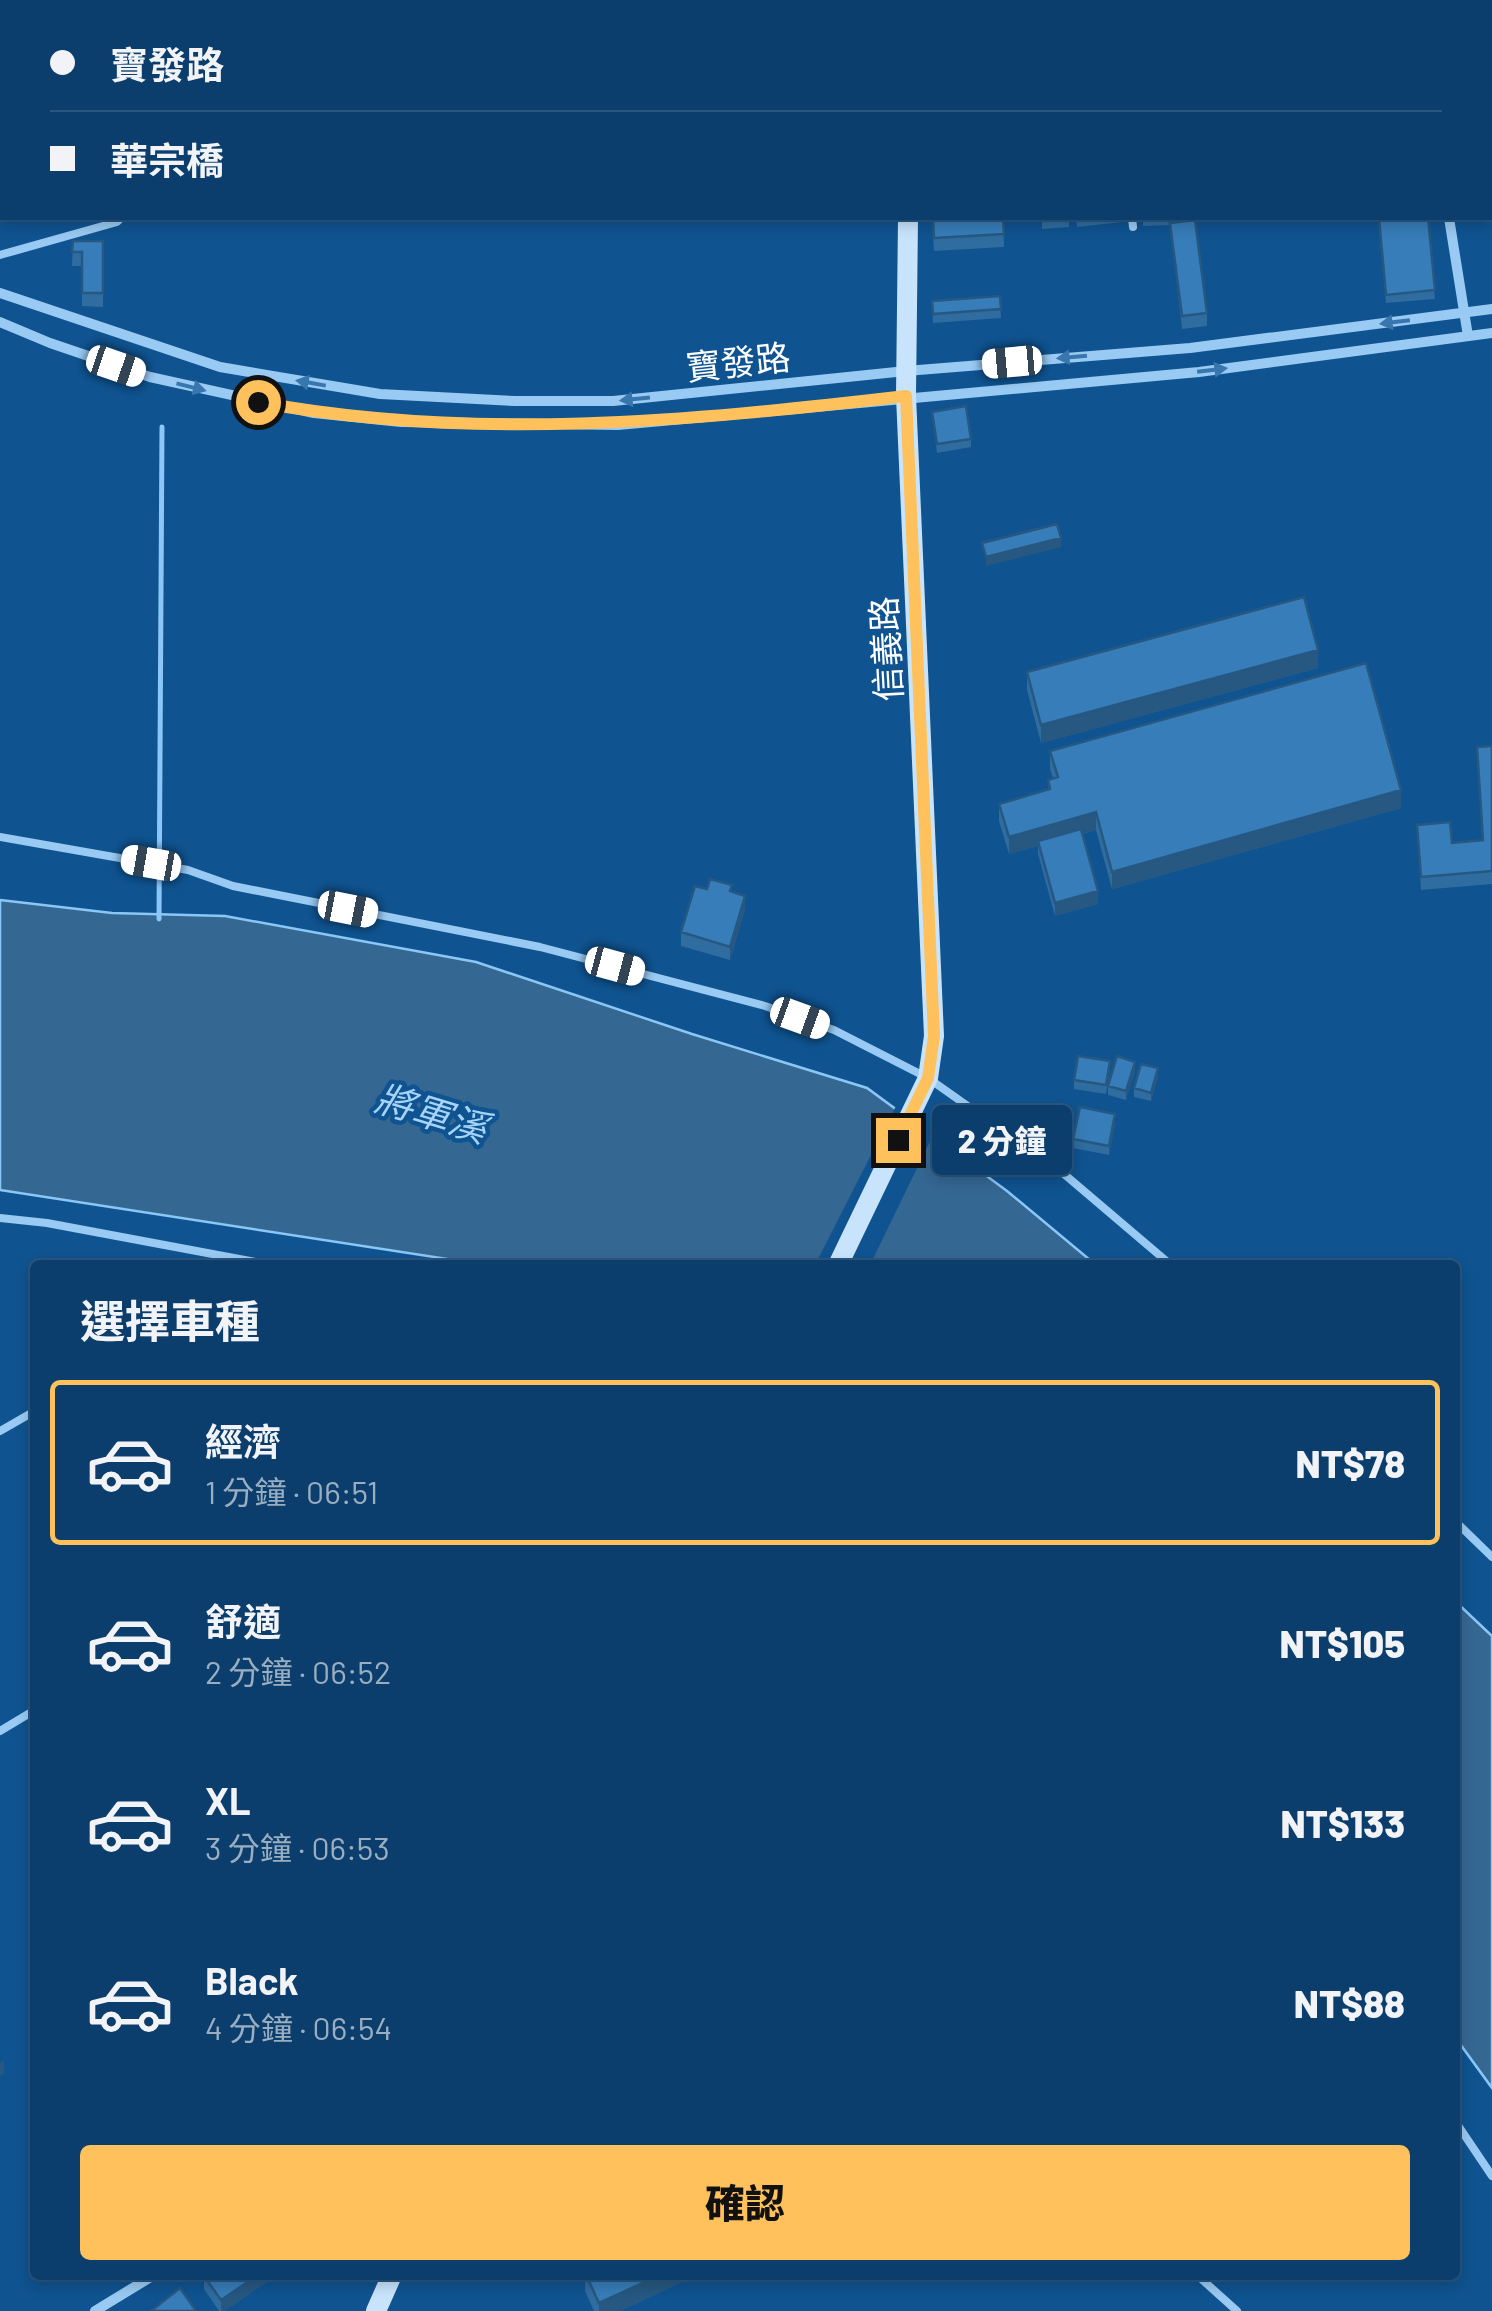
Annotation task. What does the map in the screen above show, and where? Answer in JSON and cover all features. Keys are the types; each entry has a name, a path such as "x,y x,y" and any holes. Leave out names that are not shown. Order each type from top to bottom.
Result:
{"street":[{"name":"信義路","path":"840,1260 928,1078 934,1036 906,396 908,220"},
{"path":"1450,220 1468,336"},
{"name":"寶發路","path":"0,293 220,367 380,394 515,402 613,401 906,370 1190,348 1492,309"},
{"name":"寶發路","path":"0,322 50,344 150,377 314,413 401,422 618,424 1199,372 1492,333"},
{"path":"94,2311 146,2280"},
{"path":"376,2311 390,2280"}],"lane":[{"path":"0,254 118,220"},
{"path":"0,837 188,870 232,886 559,952 765,1006 834,1030 928,1078 1064,1174 1166,1260"},
{"path":"0,1218 241,1260"},
{"path":"188,1260 192,1252"},
{"path":"0,1431 30,1414"},
{"path":"1460,1526 1492,1557"},
{"path":"0,1731 30,1713"},
{"path":"1460,2128 1492,2176"},
{"path":"1203,2280 1237,2311"}],"water":[{"name":"將軍溪","path":"0,900 112,913 225,916 476,962 867,1088 1007,1191 1090,1260 454,1260 0,1190"},
{"path":"1460,1606 1492,1636 1492,2088 1460,2044"}],"pier":[{"path":"897,1104 935,1131 872,1260 818,1260"}],"building":[{"path":"933,220 1003,220 1004,234 934,238"},
{"path":"1195,220 1207,313 1182,316 1170,223"},
{"path":"1379,220 1428,220 1435,290 1386,295"},
{"path":"73,241 103,241 103,293 82,293 82,252 72,252"},
{"path":"1000,296 1001,309 933,314 932,301"},
{"path":"966,406 971,439 937,444 932,412"},
{"path":"1057,524 1061,538 986,557 982,543"},
{"path":"1304,597 1318,650 1041,725 1027,672"},
{"path":"1366,663 1401,790 1112,872 1096,812 1009,837 999,804 1050,789 1048,780 1058,777 1050,751"},
{"path":"1492,746 1492,871 1421,877 1417,825 1450,822 1452,843 1483,840 1477,747"},
{"path":"1081,829 1098,891 1055,903 1038,841"},
{"path":"710,879 732,885 730,891 745,896 730,947 681,932 695,886 707,889"},
{"path":"1078,1056 1110,1061 1106,1085 1074,1080"},
{"path":"1117,1056 1135,1062 1126,1091 1108,1086"},
{"path":"1141,1064 1158,1068 1151,1093 1134,1088"},
{"path":"1080,1107 1115,1114 1109,1146 1073,1139"},
{"path":"207,2280 251,2280 221,2300"},
{"path":"588,2280 649,2280 599,2303"},
{"path":"180,2288 196,2311 151,2311"}],"waterway":[{"path":"159,919 162,427"}],"route":[{"path":"258,402 314,413 401,422 618,424 906,396 934,1036 928,1078 898,1140"}]}
